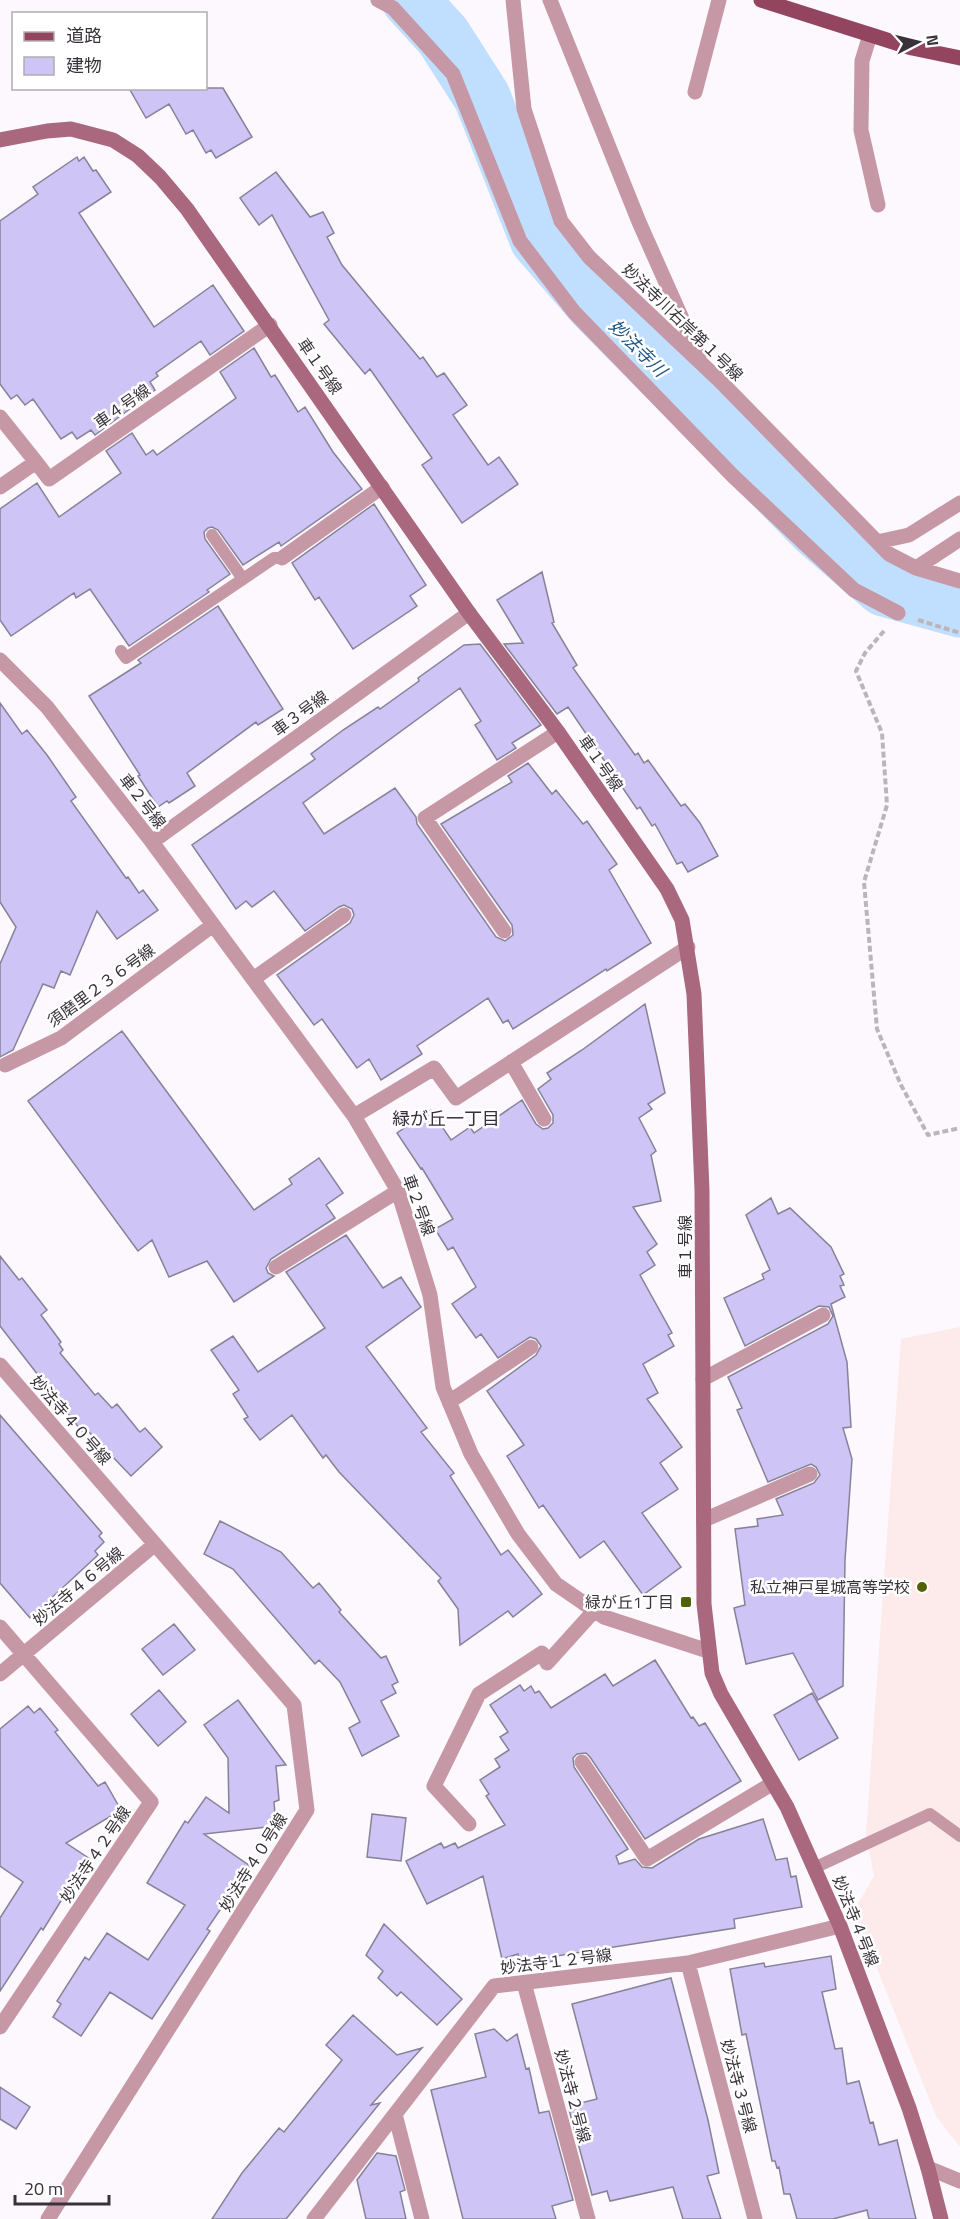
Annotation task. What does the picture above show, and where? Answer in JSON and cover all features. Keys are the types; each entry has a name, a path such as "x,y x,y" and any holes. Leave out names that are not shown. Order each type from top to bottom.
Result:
{"main road":[{"path":"761,0 912,48 960,58"}],"street":[{"path":"378,0 393,8 453,74 520,241 574,312 733,476 854,590 898,613"},
{"name":"妙法寺川右岸第１号線","path":"513,0 524,109 561,221 590,257 703,364 889,554 916,568 960,581"},
{"path":"550,0 639,222 703,364"},
{"path":"695,92 719,0"},
{"path":"870,34 862,62 861,130 878,205"},
{"name":"車１号線","path":"0,140 71,129 113,140 138,156 160,177 187,209 469,613 558,732 666,889 682,920 694,994 702,1190 704,1604 708,1651"},
{"name":"車４号線","path":"36,462 49,479 270,325"},
{"path":"0,417 36,462 0,487"},
{"path":"282,558 382,487"},
{"path":"877,542 909,535 960,503"},
{"path":"916,568 960,539"},
{"name":"車３号線","path":"152,842 469,613"},
{"name":"車２号線","path":"0,660 47,707 152,842 354,1116 398,1191 430,1295 442,1387 471,1454 518,1534 556,1584 594,1611 604,1617 708,1651"},
{"path":"504,932 425,819 558,732"},
{"path":"253,979 344,915"},
{"name":"須磨里２３６号線","path":"5,1065 61,1038 213,925"},
{"path":"354,1116 434,1068 456,1098 688,947"},
{"path":"511,1062 544,1119"},
{"path":"276,1267 398,1191"},
{"path":"703,1379 823,1315"},
{"path":"449,1402 531,1347"},
{"name":"妙法寺４０号線","path":"0,1365 294,1706 307,1810 48,2219"},
{"path":"704,1520 810,1474"},
{"name":"妙法寺４６号線","path":"0,1674 154,1545"},
{"path":"469,1824 434,1786 479,1694 542,1653 547,1663 594,1611"},
{"name":"妙法寺４２号線","path":"0,1627 151,1802 0,2027"},
{"name":"妙法寺４号線","path":"708,1651 712,1673 721,1694 787,1807 840,1926 909,2108 941,2219"},
{"path":"582,1762 647,1858 773,1783"},
{"name":"妙法寺１２号線","path":"314,2219 494,1986 688,1962 840,1926"},
{"name":"妙法寺３号線","path":"688,1962 754,2219"},
{"name":"妙法寺２号線","path":"524,1983 588,2219"},
{"path":"395,2114 422,2219"},
{"path":"928,2168 960,2181"}],"lane":[{"path":"212,535 243,579"},
{"path":"121,651 126,658 274,558 282,558"},
{"path":"814,1868 930,1814 960,1836"}],"path":[{"path":"960,633 898,613 865,653 856,671 882,733 887,805 864,882 877,1029 901,1085 928,1135 960,1128"}],"shaded area":[{"name":"私立神戸星城高等学校","path":"960,1327 960,2147 936,2116 854,1911 874,1876 866,1834 901,1339"}],"building":[{"path":"223,88 252,137 216,158 211,150 206,153 193,130 186,134 169,104 146,118 130,90"},
{"path":"77,157 79,161 84,157 111,192 79,213 154,327 213,285 244,331 210,355 201,341 156,373 158,376 150,382 155,390 95,435 91,430 77,439 72,432 61,439 33,399 25,405 17,395 11,399 0,384 0,221 38,194 33,187"},
{"path":"276,172 310,217 323,212 334,233 327,237 342,265 420,359 423,357 437,377 444,373 467,405 453,415 488,465 499,457 518,484 462,523 422,465 432,458 370,369 365,374 324,324 329,320 272,215 259,225 240,198"},
{"path":"254,348 271,377 275,375 298,412 305,407 333,452 362,489 281,546 279,542 243,565 218,530 208,528 204,532 205,539 230,574 207,590 209,592 129,646 90,589 76,598 74,593 11,636 0,620 0,509 37,483 59,517 121,473 106,451 132,433 146,455 153,450 157,455 236,398 220,372"},
{"path":"374,504 426,585 410,596 417,606 353,649 319,597 315,600 292,563"},
{"path":"542,572 554,622 552,623 577,665 573,668 635,755 638,753 644,763 648,760 681,806 685,804 700,823 718,856 688,872 682,862 677,864 655,824 652,826 640,807 637,809 568,707 557,714 504,644 523,643 497,600"},
{"path":"218,606 283,709 258,725 256,722 187,773 195,786 169,803 167,801 158,807 89,696 141,663 138,660"},
{"path":"480,644 541,725 512,743 516,748 497,760 475,725 481,721 460,688 303,803 324,834 395,788 416,817 417,824 496,937 505,941 513,935 512,925 441,824 512,782 508,776 528,763 552,794 556,790 583,824 587,821 617,864 609,870 651,943 513,1029 508,1020 503,1023 488,998 417,1046 422,1054 381,1080 369,1059 357,1068 322,1019 314,1025 277,975 350,923 354,915 352,909 344,905 339,907 305,931 274,891 252,907 246,901 236,909 192,845 315,759 311,754 378,707 380,709 464,645"},
{"path":"0,703 22,734 27,730 47,755 76,797 71,801 126,878 128,877 139,893 143,890 158,910 117,939 97,911 70,975 61,971 54,988 43,984 13,1050 0,1057 0,964 16,927 0,902"},
{"path":"645,1004 665,1093 648,1104 652,1109 639,1118 656,1151 651,1155 661,1201 633,1207 657,1244 647,1252 655,1265 640,1275 672,1333 668,1335 674,1346 643,1364 658,1393 647,1399 682,1447 660,1463 678,1489 642,1513 681,1567 643,1595 604,1541 580,1558 543,1505 539,1508 507,1456 524,1445 487,1391 536,1355 541,1346 536,1339 530,1337 498,1358 481,1334 476,1338 452,1304 476,1287 453,1247 448,1250 435,1229 453,1219 422,1168 397,1133 431,1110 451,1140 470,1127 474,1133 522,1100 536,1124 543,1129 548,1128 553,1123 553,1115 538,1089 551,1079 547,1073"},
{"path":"122,1031 254,1210 292,1184 289,1179 319,1158 343,1193 326,1205 335,1218 271,1259 266,1268 268,1273 274,1276 234,1302 207,1261 169,1277 152,1240 138,1251 28,1101"},
{"path":"771,1198 778,1214 790,1208 831,1247 844,1274 840,1276 844,1285 840,1286 845,1297 831,1304 847,1362 851,1427 843,1428 852,1459 845,1560 843,1686 818,1700 793,1653 746,1664 734,1608 745,1605 735,1529 758,1526 757,1519 783,1515 776,1499 814,1483 820,1475 816,1467 811,1464 768,1482 737,1410 742,1408 728,1377 828,1324 833,1316 829,1307 819,1306 745,1346 724,1298 764,1279 762,1274 770,1270 746,1215"},
{"path":"346,1235 383,1288 401,1277 421,1307 366,1347 427,1428 421,1432 454,1473 450,1476 501,1555 508,1550 542,1594 513,1617 508,1611 460,1645 458,1609 438,1581 441,1578 339,1472 326,1455 323,1458 292,1415 260,1440 244,1419 248,1417 233,1394 239,1390 211,1350 233,1336 258,1372 325,1328 286,1272"},
{"path":"0,1256 19,1280 22,1278 47,1310 41,1315 61,1342 59,1344 63,1350 60,1353 95,1395 98,1393 112,1408 117,1404 140,1432 145,1428 162,1447 131,1476 87,1430 83,1433 0,1326"},
{"path":"0,1415 102,1533 99,1536 104,1542 95,1551 98,1555 30,1618 0,1583"},
{"path":"220,1521 281,1552 313,1588 319,1583 341,1610 339,1612 381,1658 386,1656 398,1682 392,1685 396,1693 381,1701 399,1736 362,1756 349,1728 360,1722 340,1682 319,1660 315,1664 233,1569 204,1554"},
{"path":"174,1624 195,1650 163,1675 142,1649"},
{"path":"655,1660 691,1718 693,1717 699,1726 705,1723 741,1781 645,1839 590,1757 586,1753 577,1754 573,1758 574,1767 628,1849 616,1856 619,1864 635,1859 642,1867 652,1868 699,1839 763,1819 776,1860 787,1858 791,1877 796,1876 802,1907 734,1919 735,1928 556,1956 557,1960 520,1969 518,1954 502,1959 483,1876 427,1904 406,1861 441,1843 444,1848 455,1843 458,1848 505,1825 486,1796 489,1794 480,1780 500,1767 495,1759 509,1750 500,1737 508,1732 490,1705 520,1685 524,1691 531,1686 535,1693 539,1691 551,1708 605,1674 613,1686"},
{"path":"159,1690 186,1722 158,1746 131,1714"},
{"path":"812,1693 838,1738 799,1760 774,1715"},
{"path":"238,1700 286,1765 276,1766 279,1800 274,1802 276,1826 204,1834 250,1866 207,1929 210,1931 152,2019 110,1992 81,2036 53,2017 61,2004 57,2001 85,1957 89,1960 107,1933 148,1960 185,1905 147,1883 185,1821 188,1823 206,1797 229,1813 228,1758 204,1725"},
{"path":"28,1706 34,1713 40,1708 58,1730 55,1732 98,1786 105,1782 121,1810 66,1843 90,1859 0,1991 0,1918 23,1882 0,1866 0,1729"},
{"path":"372,1814 406,1818 401,1861 367,1857"},
{"path":"384,1924 462,1999 437,2025 401,1992 397,1996 378,1978 383,1971 366,1955"},
{"path":"831,1956 836,1989 822,1992 835,2049 842,2048 847,2084 859,2081 870,2123 873,2122 879,2145 897,2140 916,2219 869,2219 867,2210 833,2219 797,2219 790,2194 784,2194 779,2167 777,2168 775,2161 772,2161 746,2034 742,2035 730,1969 764,1963 765,1967"},
{"path":"671,1978 708,2120 719,2173 707,2176 721,2219 683,2219 673,2187 610,2201 607,2191 592,2195 568,2106 597,2099 572,2004"},
{"path":"353,2015 397,2055 422,2048 371,2105 380,2103 286,2219 212,2219 242,2173 279,2128 284,2132 342,2060 326,2045"},
{"path":"494,2029 507,2041 517,2034 526,2069 529,2068 539,2113 549,2111 573,2200 552,2206 556,2219 463,2219 431,2090 486,2077 475,2034"},
{"path":"0,2087 30,2107 16,2129 0,2119"},
{"path":"377,2153 396,2156 405,2190 400,2192 406,2219 366,2219 357,2180"}],"waterway":[{"name":"妙法寺川","path":"410,0 443,36 482,97 538,239 595,305 817,530 884,588 960,609"}],"place":[{"name":"私立神戸星城高等学校","path":"922,1587"},
{"name":"緑が丘1丁目","path":"686,1602"}],"district":[{"name":"緑が丘一丁目","path":"446,1118"}]}
